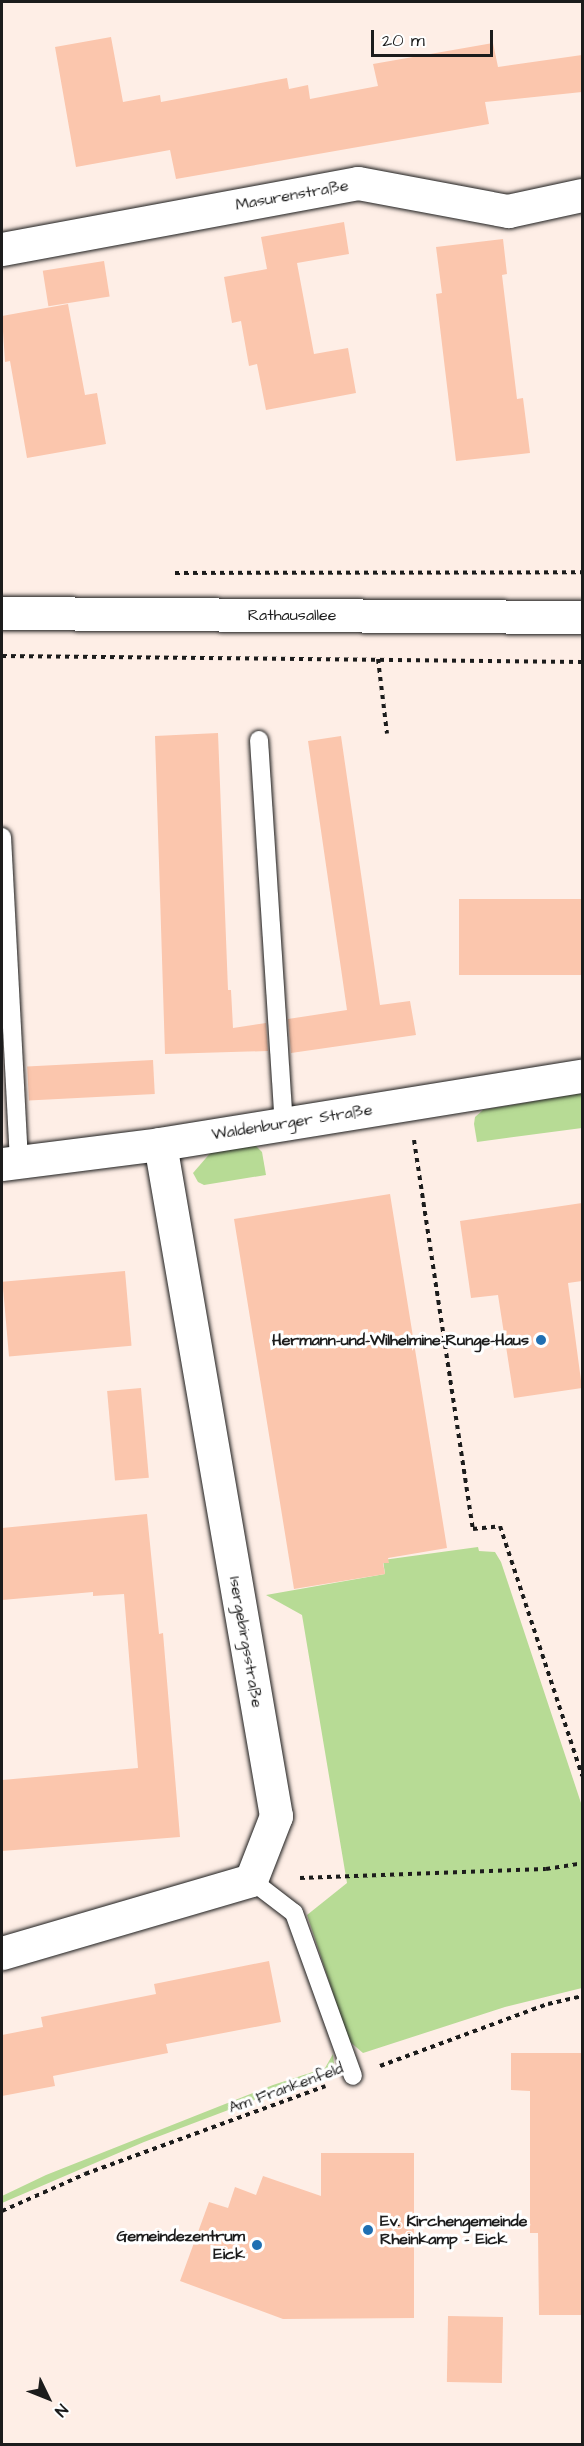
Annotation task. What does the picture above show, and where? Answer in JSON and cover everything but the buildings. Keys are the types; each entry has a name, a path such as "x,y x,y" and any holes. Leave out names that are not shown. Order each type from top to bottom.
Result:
{"street":[{"name":"Masurenstraße","path":"2,249 358,183 508,212 582,195"},
{"name":"Rathausallee","path":"2,613 582,617"},
{"name":"Waldenburger Straße","path":"10,1163 160,1144 582,1076"},
{"name":"Isergebirgsstraße","path":"160,1144 276,1816 251,1880"},
{"path":"2,1953 251,1880"}],"lane":[{"path":"259,740 284,1124"},
{"path":"2,837 10,1163"},
{"path":"251,1880 294,1913 353,2076"}],"path":[{"path":"168,573 582,572"},
{"path":"2,656 582,662"},
{"path":"378,659 387,734"},
{"path":"409,1103 473,1528 500,1526 582,1776"},
{"path":"251,1880 546,1869 582,1863"},
{"name":"Am Frankenfeld","path":"2,2211 85,2174 548,2004 582,1996"}],"green space":[{"path":"582,1093 582,1128 477,1142 475,1117 483,1110"},
{"path":"253,1143 262,1152 266,1175 204,1185 198,1182 193,1173 212,1151"},
{"path":"478,1547 479,1551 495,1552 501,1562 582,1806 582,1988 505,2007 363,2053 349,2041 307,1915 347,1883 302,1615 266,1595 385,1574 383,1560"},
{"path":"333,2054 334,2064 329,2072 144,2142 2,2203 2,2196 46,2175 273,2085 325,2068"}],"place":[{"name":"Hermann-und-Wilhelmine-Runge-Haus","path":"541,1340"},
{"name":"Ev. Kirchengemeinde Rheinkamp - Eick","path":"368,2230"},
{"name":"Gemeindezentrum Eick","path":"257,2245"}]}
